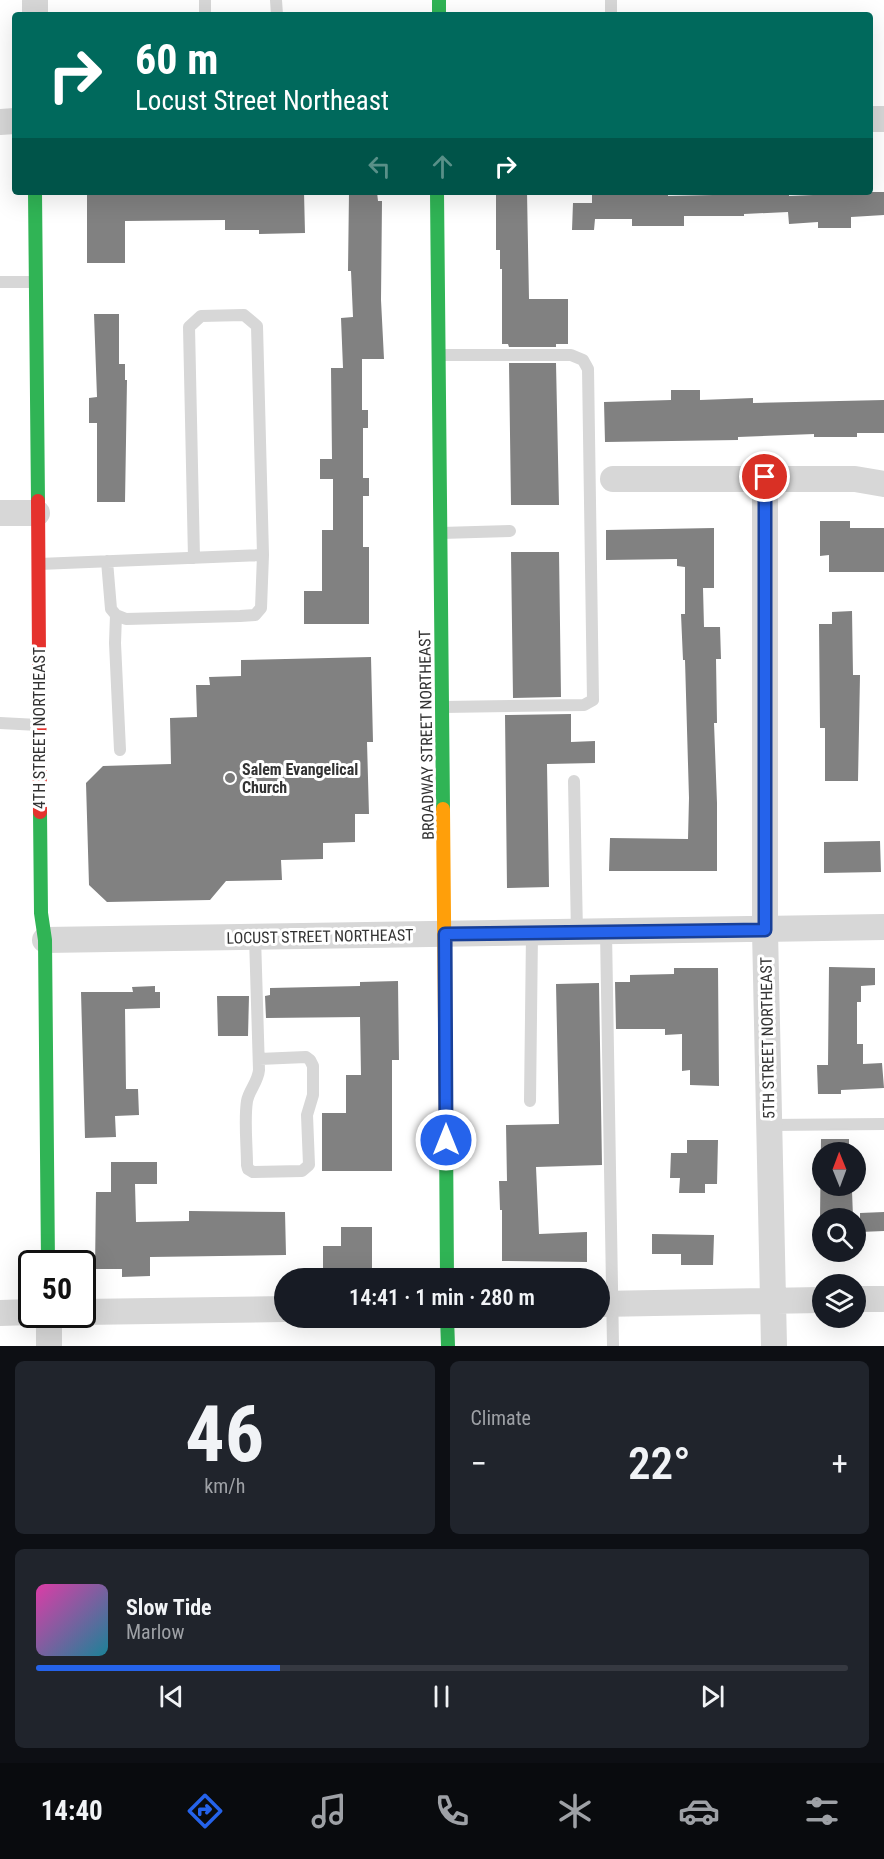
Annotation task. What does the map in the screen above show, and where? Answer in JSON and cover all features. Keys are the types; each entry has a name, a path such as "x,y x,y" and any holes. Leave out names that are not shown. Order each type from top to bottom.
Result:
{"main road":[{"name":"4TH STREET NORTHEAST","path":"34,195 41,914 45,940 48,1250"},
{"name":"BROADWAY STREET NORTHEAST","path":"437,195 447,1268"},
{"path":"447,1328 448,1346"}],"street":[{"path":"613,478 765,477 855,479 884,484"},
{"name":"5TH STREET NORTHEAST","path":"765,477 765,930 774,1346"},
{"path":"0,513 37,513"},
{"name":"LOCUST STREET NORTHEAST","path":"45,940 884,927"},
{"path":"866,1299 884,1299"},
{"path":"610,1304 812,1300"},
{"path":"96,1312 274,1309"},
{"path":"0,1313 18,1312"},
{"path":"49,1328 49,1346"}],"lane":[{"path":"0,282 35,282"},
{"path":"107,561 111,609 116,615 126,619 255,615 261,608 263,555 257,326 244,315 201,316 189,327 194,558"},
{"path":"438,355 571,355 583,360 588,369 593,700 584,705 442,708"},
{"path":"440,533 510,531"},
{"path":"38,564 263,555"},
{"path":"116,615 115,643 120,750"},
{"path":"0,723 39,725"},
{"path":"574,781 577,933"},
{"path":"606,932 606,1268"},
{"path":"531,1101 532,933"},
{"path":"255,937 259,1059 258,1078 247,1102 248,1169 253,1172 302,1171 309,1165 307,1115 314,1095 313,1066 306,1057 259,1059"},
{"path":"770,1125 884,1124"},
{"path":"610,1328 613,1346"}],"building":[{"path":"873,192 884,192 884,215 851,217 851,228 818,228 818,222 789,224 788,212 744,214 744,216 684,216 684,226 632,226 632,219 595,219 594,230 572,230 573,203 592,203 592,195 789,196 873,195"},
{"path":"87,195 304,195 305,233 259,234 259,230 225,230 225,220 125,221 125,263 87,263"},
{"path":"349,195 377,195 378,201 382,201 381,300 384,359 362,359 362,410 368,410 368,428 363,428 363,478 369,478 369,496 363,496 363,547 369,547 369,624 304,624 304,591 322,591 322,530 333,530 333,479 320,479 320,459 332,459 331,368 343,368 341,318 353,317 351,271 348,271"},
{"path":"496,195 527,195 529,299 568,299 568,344 556,344 556,347 509,347 508,344 502,344 502,269 500,269 500,250 496,250"},
{"path":"94,314 119,314 119,364 125,364 125,380 127,380 125,502 97,502 97,423 89,423 89,398 97,397"},
{"path":"509,363 556,363 559,505 511,505"},
{"path":"671,390 700,390 700,400 753,398 753,403 884,400 884,433 857,433 857,437 814,437 814,434 738,437 738,440 605,442 604,402 671,400"},
{"path":"820,521 850,521 850,528 884,528 884,572 829,572 829,555 820,556"},
{"path":"714,528 714,588 703,588 704,627 720,627 721,659 716,659 717,723 714,723 717,871 609,871 610,838 688,839 689,798 685,660 683,660 681,614 685,614 685,567 677,566 677,559 606,560 606,530"},
{"path":"511,552 559,552 561,697 513,698"},
{"path":"852,611 853,675 860,675 858,781 825,781 825,728 820,728 819,624 832,624 832,612"},
{"name":"Salem Evangelical Church","path":"371,657 373,742 367,742 369,814 355,814 355,842 323,843 323,859 281,860 282,880 226,881 210,900 107,902 89,885 86,783 103,766 171,764 170,718 197,717 196,685 210,685 209,677 241,676 241,660"},
{"path":"571,714 571,742 595,741 595,763 547,764 549,887 507,888 505,715"},
{"path":"880,841 881,872 824,873 824,842"},
{"path":"829,967 875,968 875,985 861,986 861,1002 857,1002 857,1044 863,1044 863,1064 882,1063 884,1088 841,1090 841,1094 818,1094 817,1065 828,1065"},
{"path":"674,968 718,968 719,1086 690,1085 690,1070 682,1071 682,1034 665,1035 665,1029 616,1029 615,982 630,982 630,975 674,974"},
{"path":"398,981 399,1060 392,1060 392,1171 322,1171 322,1113 346,1113 346,1075 361,1075 360,1017 266,1018 265,996 270,995 270,988 360,986 360,982"},
{"path":"599,983 602,1165 536,1167 539,1234 587,1232 587,1262 502,1261 502,1210 500,1210 499,1181 507,1181 506,1125 559,1124 556,984"},
{"path":"155,986 155,992 160,992 160,1008 125,1009 126,1089 138,1089 139,1115 115,1116 116,1137 85,1138 81,992 133,992 132,987"},
{"path":"217,996 249,996 248,1036 218,1036"},
{"path":"821,1139 849,1139 849,1142 821,1142"},
{"path":"687,1140 718,1140 717,1184 705,1184 705,1193 679,1193 680,1178 670,1178 671,1153 687,1153"},
{"path":"111,1162 157,1162 157,1184 135,1184 136,1222 189,1221 189,1211 285,1212 286,1255 150,1257 150,1276 122,1277 122,1269 96,1269 96,1192 111,1192"},
{"path":"820,1196 852,1196 853,1208 820,1208"},
{"path":"884,1212 884,1231 866,1232 866,1213"},
{"path":"341,1227 372,1227 372,1268 323,1268 323,1246 341,1246"},
{"path":"652,1234 714,1235 713,1265 681,1265 681,1254 652,1254"}],"traffic: fast":[{"path":"439,0 439,12"},
{"path":"35,195 38,501"},
{"path":"437,195 443,809"},
{"path":"40,812 41,913 45,940 48,1250"},
{"path":"446,1130 447,1268"},
{"path":"447,1328 448,1346"}],"traffic: slow":[{"path":"443,809 446,1130"}],"traffic: jam":[{"path":"38,501 40,812"}],"place":[{"name":"Salem Evangelical Church","path":"230,778"}],"route":[{"path":"446,1140 445,934 765,930 765,477"}]}
